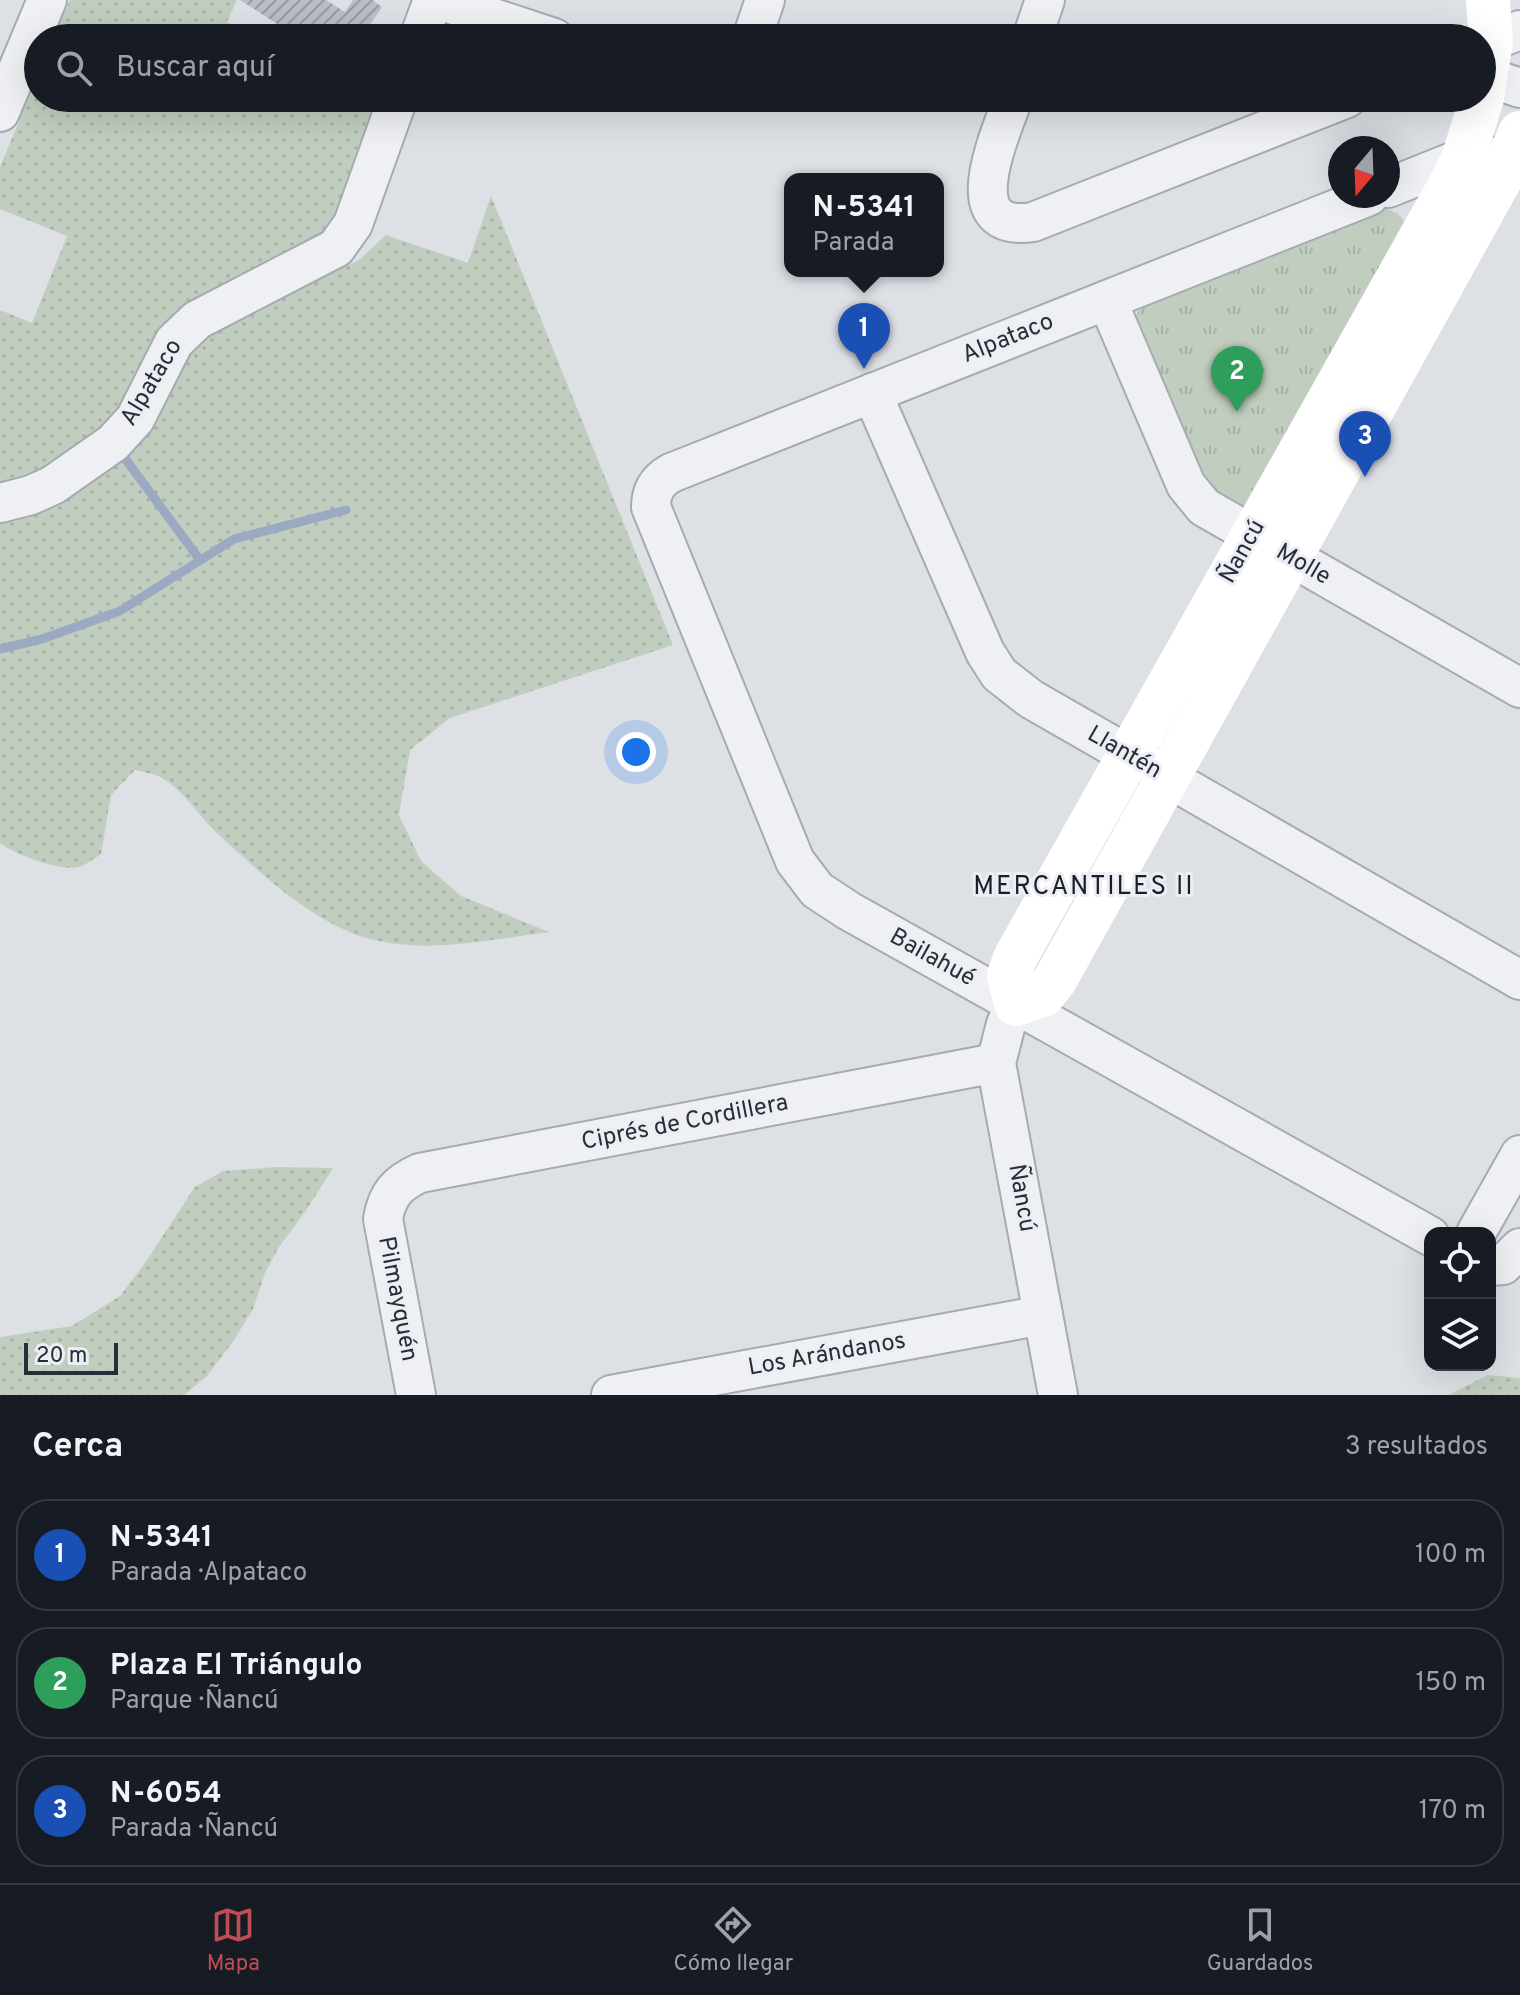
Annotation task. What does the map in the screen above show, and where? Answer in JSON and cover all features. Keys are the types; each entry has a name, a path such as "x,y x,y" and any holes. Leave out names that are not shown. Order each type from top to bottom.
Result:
{"street":[{"path":"35,24 47,0"},
{"path":"425,24 436,0 511,24"},
{"path":"757,24 765,0"},
{"path":"1037,24 1045,0"},
{"path":"0,112 8,77 24,45"},
{"name":"Alpataco","path":"0,503 53,485 113,443 135,419 174,342 197,320 336,248 353,224 393,112"},
{"path":"1008,112 988,173 986,189 994,213 1007,221 1020,223 1033,222 1312,112"},
{"name":"Ñancú","path":"1058,1395 996,1063 1006,1024 1016,1004 1009,975 1015,958 1463,159 1478,112"},
{"path":"1400,183 1520,135"},
{"name":"Ñancú","path":"1016,1004 1034,1000 1050,989 1501,178 1520,135"},
{"name":"Alpataco","path":"653,490 663,477 671,473 1339,208"},
{"name":"Molle","path":"1107,300 1193,497 1209,512 1520,688"},
{"name":"Llantén","path":"872,393 991,663 999,674 1020,692 1520,980"},
{"name":"Bailahué","path":"653,490 652,515 795,861 807,880 827,898 849,911 1424,1233"},
{"name":"Ciprés de Cordillera","path":"385,1204 393,1190 420,1173 996,1063"},
{"path":"1479,1227 1520,1155"},
{"name":"Pilmayquén","path":"385,1204 384,1234 416,1395"},
{"name":"Los Arándanos","path":"611,1395 1043,1315"}],"green space":[{"path":"70,0 237,0 227,22 231,24 60,24"},
{"path":"24,110 24,112 375,112 335,222 321,236 186,303 163,329 123,405 103,430 47,467 0,486 0,310 32,323 67,236 0,209 0,167"},
{"path":"491,196 673,645 450,718 410,750 399,815 421,861 461,896 549,932 464,944 421,946 357,935 314,913 273,883 219,835 167,781 135,770 111,795 101,854 85,865 70,868 49,864 26,857 0,843 0,523 36,514 67,497 199,342 215,329 359,260 386,235 468,263"},
{"path":"1387,209 1399,216 1405,228 1253,503 1240,510 1207,496 1135,322 1136,315 1145,302"},
{"path":"1213,358 1230,401 1206,411 1188,369"},
{"path":"277,1167 333,1168 279,1247 265,1273 253,1309 234,1340 207,1376 184,1395 0,1395 0,1337 72,1326 120,1296 195,1187 223,1171"},
{"path":"1488,1375 1520,1378 1520,1395 1448,1395"}],"building":[{"path":"240,0 326,0 345,12 353,0 373,0 382,7 370,24 277,24"}],"waterway":[{"path":"118,449 200,560"},
{"path":"0,649 42,639 120,611 234,539 346,510"}],"place":[{"name":"N-5341","path":"864,369"},
{"name":"Plaza El Triángulo","path":"1237,412"},
{"name":"N-6054","path":"1365,477"}],"district":[{"name":"MERCANTILES II","path":"1084,887"}]}
